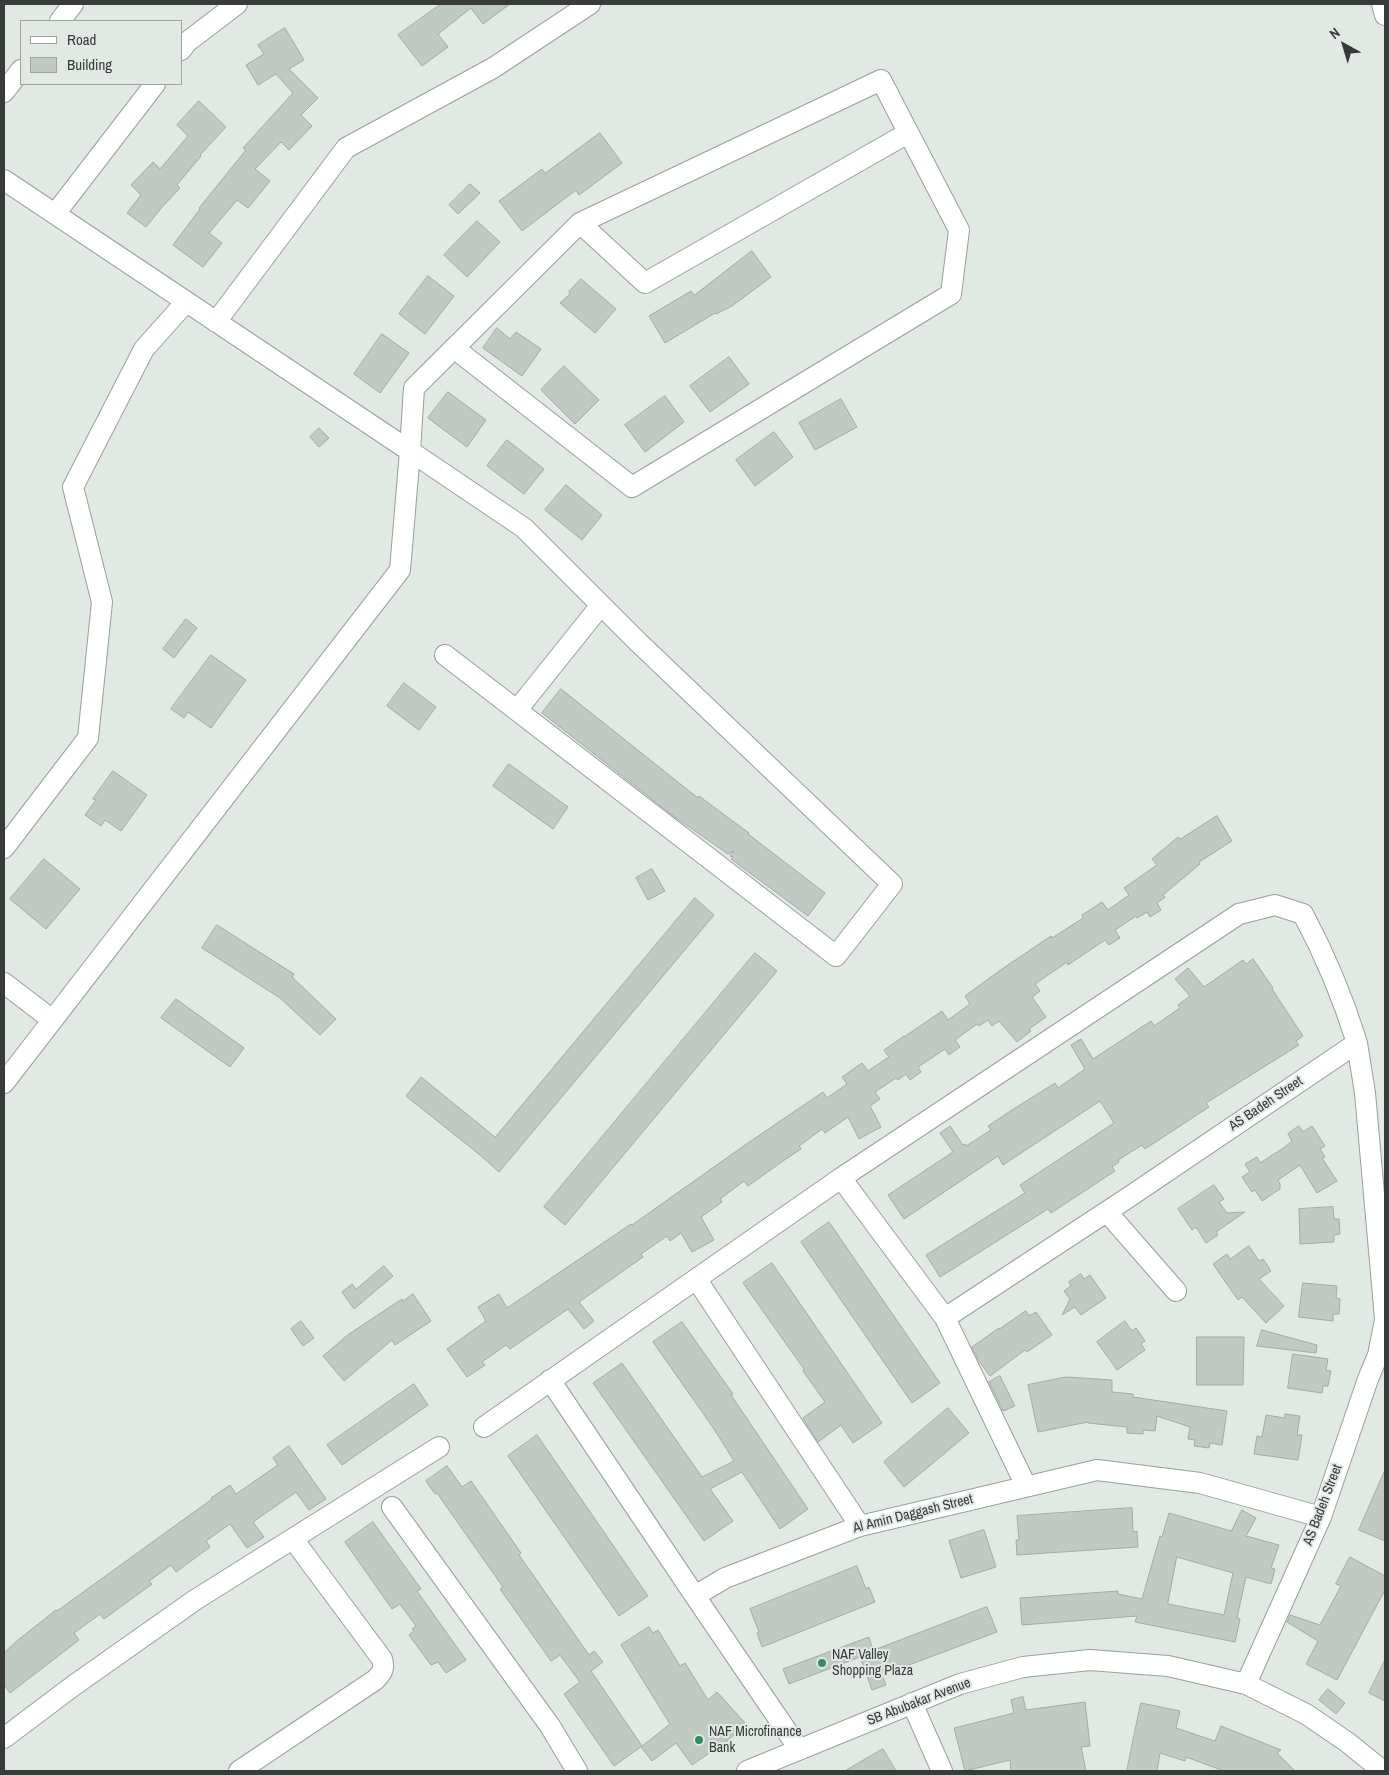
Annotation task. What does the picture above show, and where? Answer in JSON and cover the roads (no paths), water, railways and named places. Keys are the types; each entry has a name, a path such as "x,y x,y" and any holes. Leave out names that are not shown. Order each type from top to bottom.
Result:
{"street":[{"path":"61,20 74,4"},
{"path":"182,49 187,42 237,4"},
{"path":"216,322 346,148 493,68 590,4"},
{"path":"1382,4 1385,15"},
{"path":"4,92 20,71"},
{"path":"4,1083 51,1019 400,570 414,388 454,348 580,223 881,80 959,230 951,294 632,487 454,348"},
{"path":"54,214 154,85"},
{"path":"580,223 645,283 908,133"},
{"path":"4,180 524,528 601,606 892,884 836,956 445,655"},
{"path":"4,848 88,738 102,602 73,486 144,349 186,302"},
{"path":"517,710 601,606"},
{"path":"484,1427 841,1178 1239,914 1275,904 1303,914 1315,935 1344,1002 1357,1043"},
{"path":"4,983 51,1019"},
{"name":"AS Badeh Street","path":"945,1318 1107,1212 1357,1043 1365,1093 1385,1319 1382,1357 1368,1380 1321,1517 1246,1684"},
{"path":"841,1178 945,1318 1026,1486"},
{"path":"1107,1212 1176,1291"},
{"path":"697,1280 860,1526"},
{"path":"550,1380 799,1749"},
{"path":"4,1738 195,1600 439,1446"},
{"name":"Al Amin Daggash Street","path":"695,1596 725,1578 860,1526 1097,1470 1200,1482 1321,1517"},
{"path":"392,1508 550,1726 577,1771"},
{"path":"239,1771 375,1680 382,1673 384,1666 382,1659 293,1539"},
{"name":"SB Abubakar Avenue","path":"747,1771 960,1684 1024,1667 1090,1660 1168,1666 1246,1684 1306,1714 1347,1742 1383,1771"},
{"path":"912,1704 942,1771"}],"place":[{"name":"NAF Valley Shopping Plaza","path":"822,1663"},
{"name":"NAF Microfinance Bank","path":"699,1740"}]}
